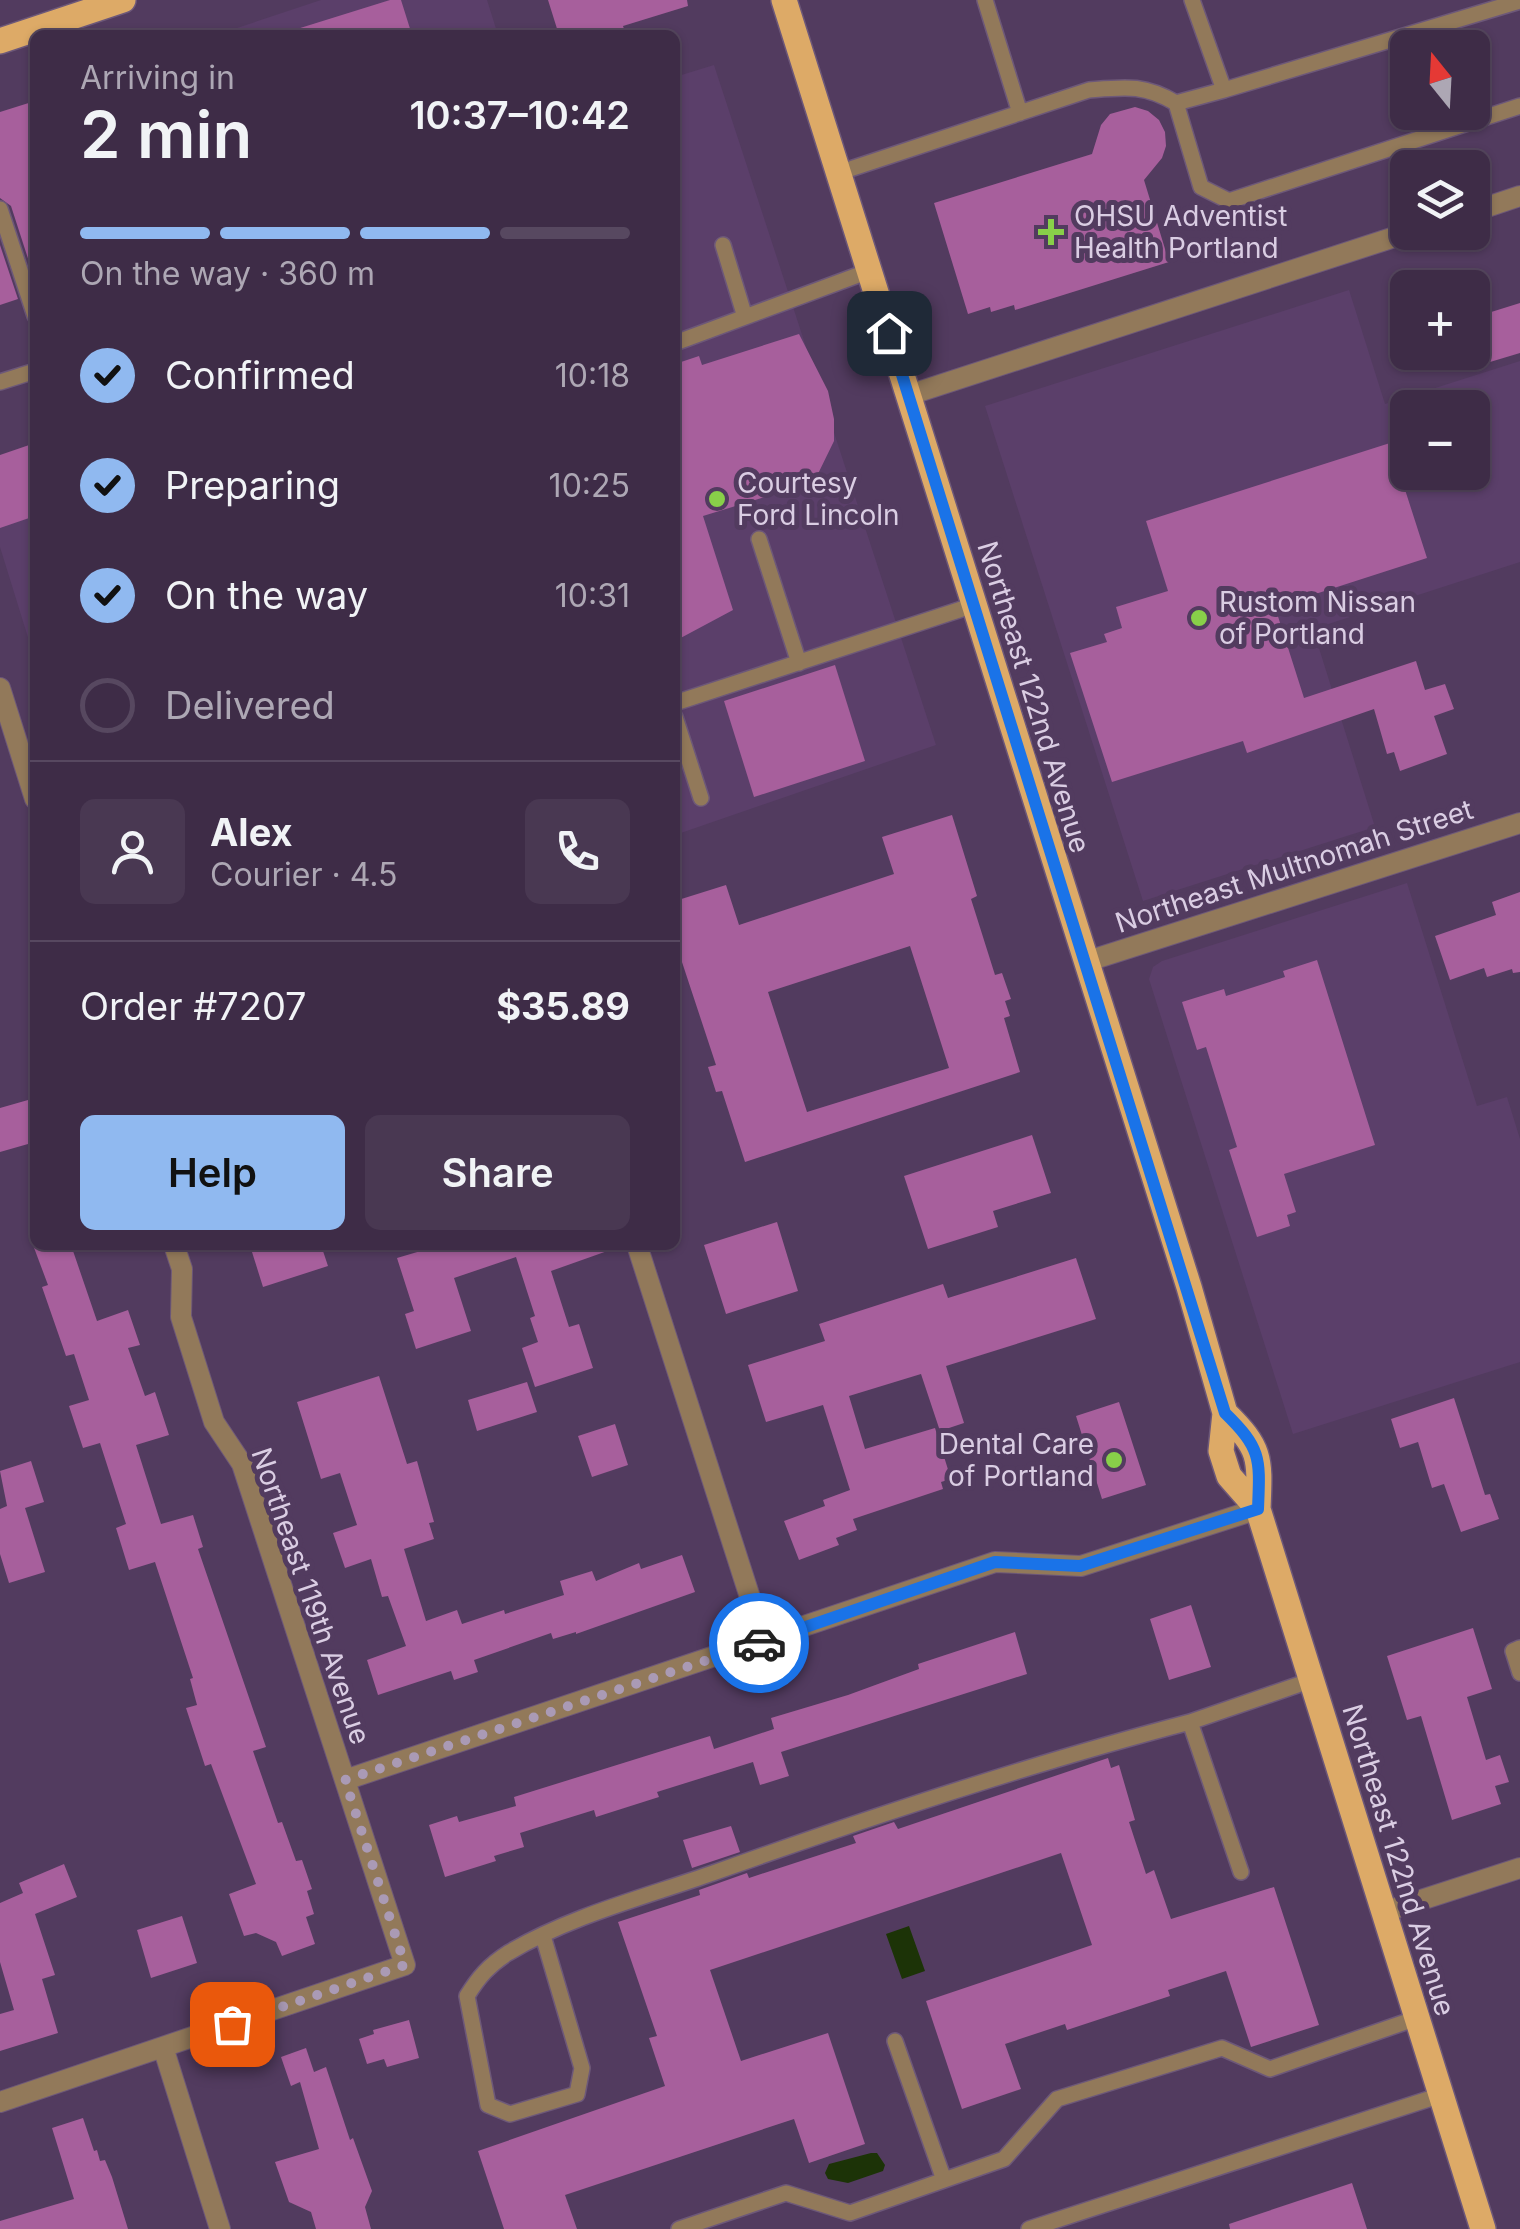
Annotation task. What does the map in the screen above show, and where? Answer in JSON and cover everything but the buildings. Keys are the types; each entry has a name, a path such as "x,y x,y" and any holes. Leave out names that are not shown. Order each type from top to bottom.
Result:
{"main road":[{"path":"35,30 122,0"},
{"name":"Northeast 122nd Avenue","path":"784,0 1225,1413 1222,1451 1229,1476 1258,1509 1483,2229"},
{"path":"0,42 30,32"}],"street":[{"path":"1490,206 1520,196"},
{"path":"908,395 1390,238"},
{"path":"0,688 30,783"},
{"name":"Northeast Multnomah Street","path":"1086,962 1520,823"},
{"name":"Northeast 119th Avenue","path":"163,2047 405,1965 242,1464 214,1422 180,1317 182,1270 176,1250"},
{"path":"638,1250 764,1641"},
{"path":"345,1780 995,1562 1080,1566 1258,1509"},
{"path":"1384,1912 1520,1868"},
{"path":"0,2102 163,2047 220,2229"}],"lane":[{"path":"985,0 1020,113"},
{"path":"1192,0 1224,90"},
{"path":"1176,103 1520,0"},
{"path":"838,173 1090,90 1132,87 1154,90 1176,103 1201,187 1229,201 1520,106"},
{"path":"0,209 30,301"},
{"path":"723,245 745,317"},
{"path":"680,341 869,271"},
{"path":"0,382 30,373"},
{"path":"759,538 799,662"},
{"path":"680,701 974,605"},
{"path":"680,733 701,798"},
{"path":"1520,1648 1513,1650 1520,1673"},
{"path":"542,1936 582,2068 577,2094 510,2114 488,2105 466,1996 480,1973 507,1954 542,1936 818,1836 1094,1747 1190,1722 1312,1680"},
{"path":"1190,1722 1242,1872"},
{"path":"678,2229 786,2194 850,2213 1004,2159 1057,2099 1222,2048 1270,2069 1417,2018"},
{"path":"895,2040 944,2180"},
{"path":"1028,2229 1441,2095"}],"shaded area":[{"path":"321,0 487,0 496,30 231,30"},
{"path":"714,65 936,745 680,833 680,75"},
{"path":"1349,290 1385,404 1390,402 1390,490 1490,490 1490,390 1429,390 1520,361 1520,562 1313,629 1375,827 1143,901 985,406"},
{"path":"30,518 30,644 0,547 0,527"},
{"path":"1407,883 1477,1106 1507,1097 1520,1139 1520,1362 1293,1434 1149,979 1153,967 1162,961"},
{"path":"909,1926 925,1971 902,1979 886,1934"},
{"path":"877,2153 885,2165 883,2171 848,2183 828,2179 825,2173 829,2164"}],"way so far":[{"path":"232,2024 405,1965 345,1780 759,1643"}],"place":[{"name":"OHSU Adventist Health Portland","path":"1051,232"},
{"name":"Courtesy Ford Lincoln","path":"717,499"},
{"name":"Rustom Nissan of Portland","path":"1199,618"},
{"name":"Dental Care of Portland","path":"1114,1460"}],"route":[{"path":"759,1643 995,1562 1080,1566 1258,1509 1260,1468 1252,1439 1225,1413 889,333"}]}
